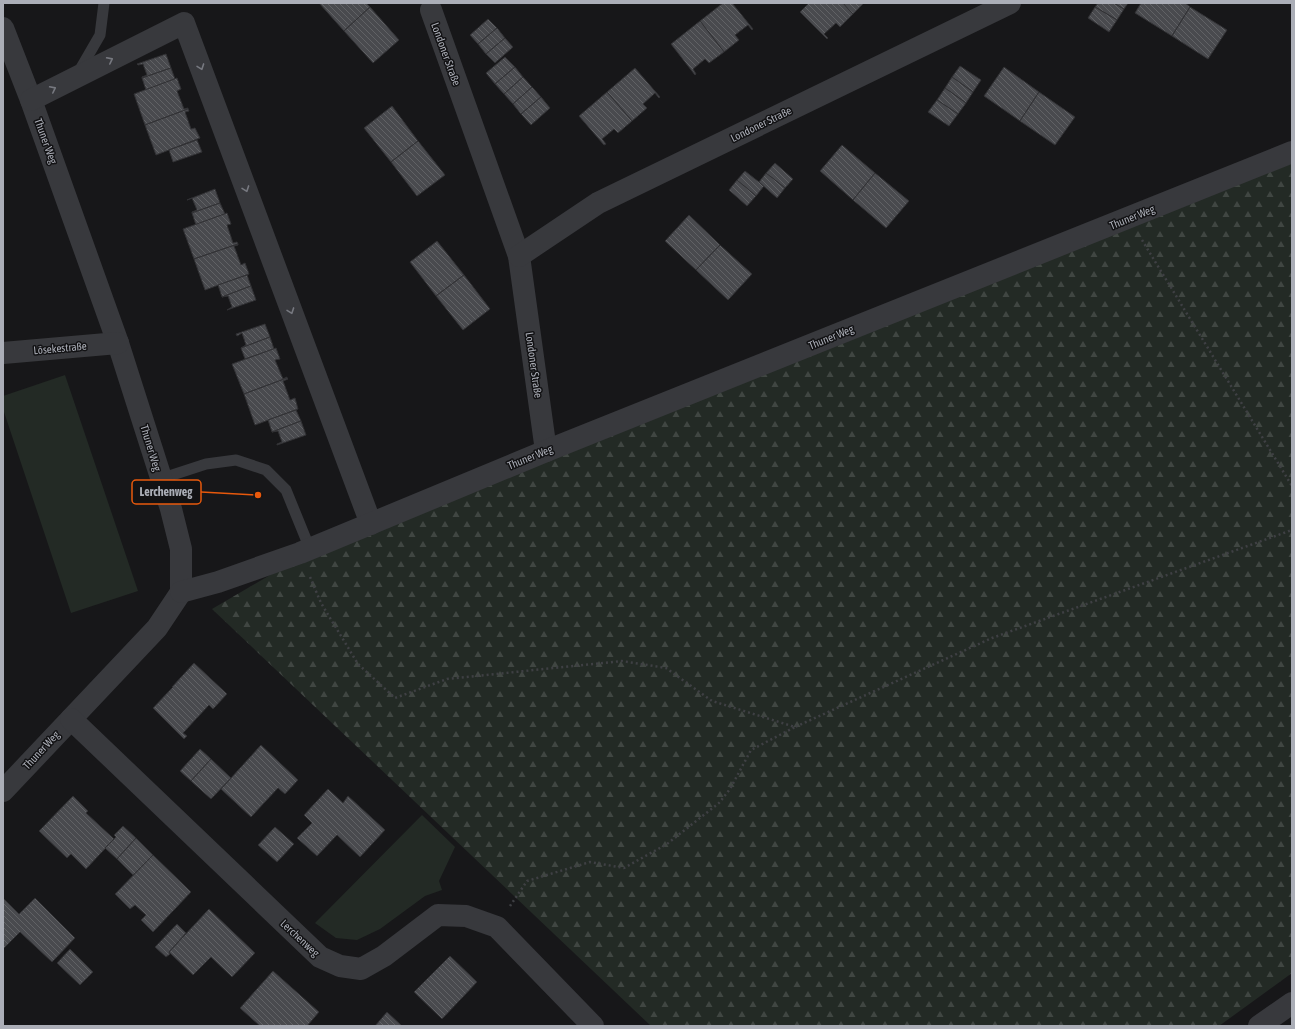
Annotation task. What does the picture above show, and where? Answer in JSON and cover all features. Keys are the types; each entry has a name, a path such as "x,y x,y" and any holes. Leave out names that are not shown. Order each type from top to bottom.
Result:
{"street":[{"name":"Londoner Straße","path":"519,256 598,203 1010,3"},
{"name":"Londoner Straße","path":"431,10 519,256 546,451"},
{"path":"31,100 184,23 371,524"},
{"name":"Thuner Weg","path":"3,28 31,100 118,343 160,479 171,509 181,549 181,592 157,628 3,791"},
{"name":"Thuner Weg","path":"181,592 218,582 305,551 546,451 1292,152"},
{"name":"Lösekestraße","path":"3,353 118,343"},
{"name":"Lerchenweg","path":"71,719 320,957 340,966 361,969 384,956 438,915 466,916 497,927 593,1026"},
{"path":"1259,1026 1292,1003"}],"lane":[{"path":"75,77 100,35 104,3"},
{"path":"160,479 206,464 236,460 266,470 286,490 305,551"}],"path":[{"path":"1128,218 1292,486"},
{"path":"497,927 527,880 590,862 624,868 667,844 719,803 730,789 751,750 794,727 992,638 1292,530"},
{"path":"305,551 321,603 358,664 395,698 447,679 622,661 666,668 712,701 794,727"}],"green space":[{"path":"1292,155 1292,973 1219,1026 651,1026 212,609 323,544"},
{"path":"65,375 138,591 71,613 3,409 3,396"},
{"path":"422,815 455,847 439,881 442,890 425,896 380,929 357,940 336,938 315,923"}],"building":[{"path":"319,3 366,3 370,7 344,31"},
{"path":"723,3 732,3 753,29 752,30 748,25 735,35 739,40 724,52 700,21"},
{"path":"809,3 843,3 853,14 840,27 836,23 824,34 828,38 827,39 800,12"},
{"path":"843,3 864,3 853,14"},
{"path":"1098,3 1114,3 1124,9 1117,20 1095,7"},
{"path":"1114,3 1128,3 1124,9"},
{"path":"1141,3 1185,3 1190,7 1172,36 1135,13"},
{"path":"370,7 399,40 373,63 344,31"},
{"path":"1095,7 1117,20 1109,32 1088,18"},
{"path":"1190,7 1227,30 1208,59 1172,36"},
{"path":"488,19 497,28 478,44 470,35"},
{"path":"700,21 724,52 709,63 705,59 693,69 696,74 695,75 671,44"},
{"path":"497,28 505,38 486,54 478,44"},
{"path":"505,38 513,47 495,63 486,54"},
{"path":"166,54 171,68 142,78 147,75 143,64 137,64"},
{"path":"505,57 515,67 495,84 486,73"},
{"path":"960,66 981,80 973,92 952,77"},
{"path":"515,67 523,77 504,94 495,84"},
{"path":"1004,67 1039,92 1020,121 984,96"},
{"path":"171,68 175,79 146,90 142,78"},
{"path":"635,68 660,97 659,98 655,93 643,104 647,108 632,121 607,92"},
{"path":"523,77 532,87 513,104 504,94"},
{"path":"952,77 973,92 966,103 945,88"},
{"path":"177,78 181,89 177,91 184,109 188,109 145,125 134,94"},
{"path":"532,87 541,97 521,114 513,104"},
{"path":"945,88 966,103 958,114 937,100"},
{"path":"607,92 632,121 618,133 614,129 602,139 606,144 604,145 579,116"},
{"path":"1039,92 1075,117 1055,145 1020,121"},
{"path":"541,97 550,108 531,125 521,114"},
{"path":"937,100 958,114 949,126 928,112"},
{"path":"392,106 418,141 391,162 364,128"},
{"path":"188,109 189,111 185,112 191,129 195,128 200,138 156,155 145,125"},
{"path":"197,140 202,152 173,162 169,150"},
{"path":"418,141 445,175 417,196 391,162"},
{"path":"842,145 875,173 853,200 820,171"},
{"path":"775,163 793,179 785,188 766,173"},
{"path":"745,171 764,186 756,196 737,180"},
{"path":"766,173 785,188 777,198 759,182"},
{"path":"875,173 909,201 886,228 853,200"},
{"path":"737,180 756,196 747,206 729,190"},
{"path":"215,189 220,203 192,213 197,210 192,198"},
{"path":"220,203 225,214 196,225 192,213"},
{"path":"227,213 231,224 227,225 233,243 237,242 238,244 194,259 183,229"},
{"path":"689,215 720,245 696,270 665,241"},
{"path":"437,241 464,275 436,296 410,262"},
{"path":"238,244 234,246 241,265 245,263 249,274 205,290 194,259"},
{"path":"720,245 752,274 728,300 696,270"},
{"path":"247,275 251,286 222,297 218,285"},
{"path":"464,275 490,309 463,330 436,296"},
{"path":"251,286 256,300 227,310 232,307 228,296 222,297"},
{"path":"265,324 270,337 241,348 246,345 242,333 237,336 236,334"},
{"path":"270,337 274,349 245,359 241,348"},
{"path":"276,348 280,359 275,360 283,379 287,378 244,394 232,364"},
{"path":"287,378 288,379 283,381 290,400 295,398 298,409 255,425 244,394"},
{"path":"296,410 301,421 272,432 268,420"},
{"path":"301,421 306,435 277,445 282,442 278,431 272,432"},
{"path":"194,663 227,694 213,709 209,705 183,733 187,736 184,739 153,708"},
{"path":"261,745 298,780 285,794 278,788 251,817 221,789"},
{"path":"200,749 211,759 191,781 180,771"},
{"path":"211,759 231,778 211,799 191,781"},
{"path":"328,789 343,803 348,796 385,830 360,857 337,835 317,856 297,838 312,823 304,815"},
{"path":"73,796 88,811 86,813 114,839 86,869 71,854 67,858 39,831"},
{"path":"123,826 136,838 117,859 105,848 116,837 114,835"},
{"path":"275,827 294,844 277,862 258,845"},
{"path":"136,838 153,855 133,875 117,859"},
{"path":"153,855 191,892 153,932 141,920 146,915 135,905 130,909 115,894"},
{"path":"3,898 19,914 35,898 75,938 52,962 20,932 3,949"},
{"path":"209,909 255,953 232,977 211,957 193,975 169,952"},
{"path":"177,924 186,933 166,957 155,947"},
{"path":"70,949 93,972 80,985 57,963"},
{"path":"450,956 477,982 442,1019 414,992"},
{"path":"273,971 319,1012 307,1026 260,1026 240,1008"},
{"path":"387,1012 402,1026 375,1026"}],"place":[{"name":"Lerchenweg","path":"258,495"}]}
